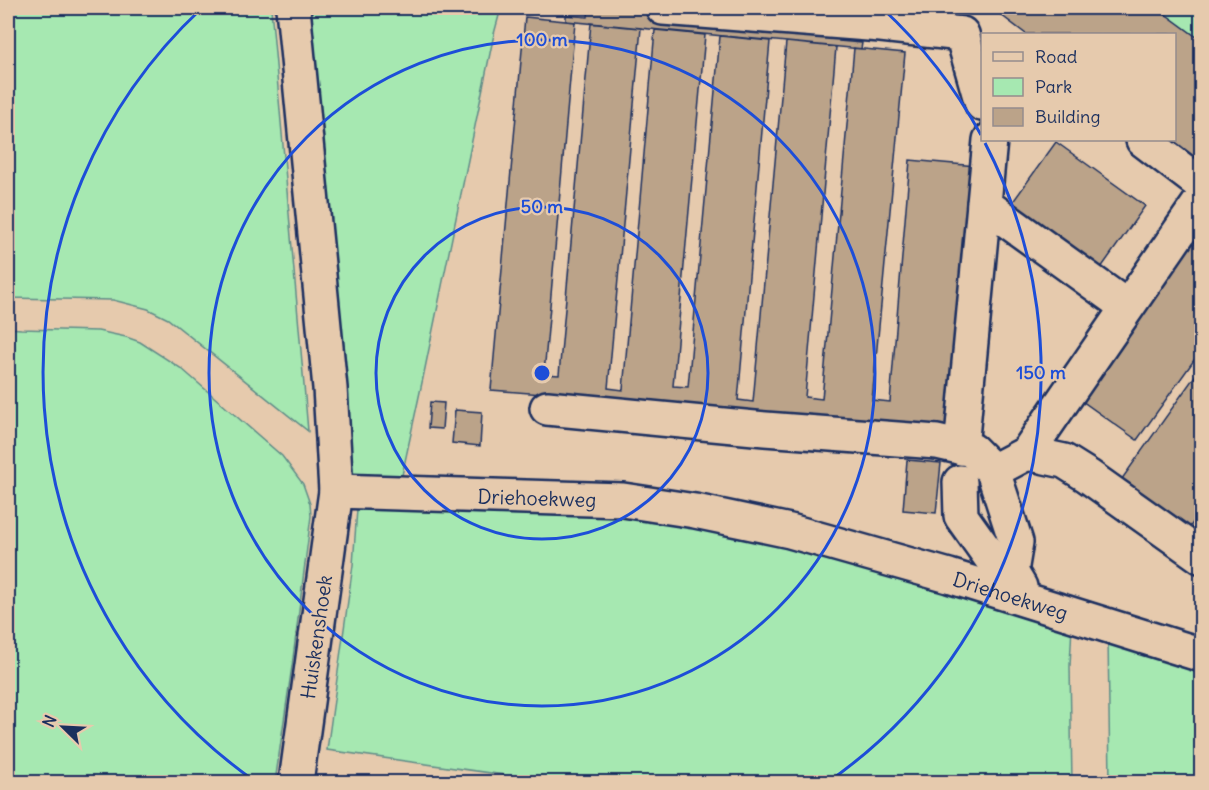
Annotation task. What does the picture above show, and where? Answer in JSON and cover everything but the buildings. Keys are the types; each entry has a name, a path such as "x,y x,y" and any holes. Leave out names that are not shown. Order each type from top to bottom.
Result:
{"street":[{"path":"293,8 330,388 336,491"},
{"path":"663,8 881,26 973,37 981,97"},
{"path":"961,448 990,141"},
{"path":"1144,141 1202,185"},
{"path":"993,471 1027,453 1202,199"},
{"path":"984,204 1127,307"},
{"path":"547,408 937,442 972,450 993,471 1016,542 1011,572"},
{"path":"1027,453 1064,461 1202,557"},
{"path":"960,482 961,516 993,561 1011,572 1028,601"},
{"name":"Driehoekweg","path":"336,491 623,500 695,511 790,531 949,576 1202,655"},
{"name":"Huiskenshoek","path":"296,783 336,491"}],"green space":[{"path":"8,8 271,8 308,431 168,319 148,309 113,300 8,298"},
{"path":"305,8 501,8 401,480 353,480"},
{"path":"1131,8 1201,8 1201,100 1176,39 1176,33 1151,33"},
{"path":"8,328 98,331 140,342 182,369 282,456 303,484 310,504 311,516 275,782 8,782"},
{"path":"544,504 701,523 1072,625 1070,666 1072,782 503,782 504,775 327,750 353,565 357,509"},
{"path":"1108,636 1201,665 1201,782 1110,782"}]}
